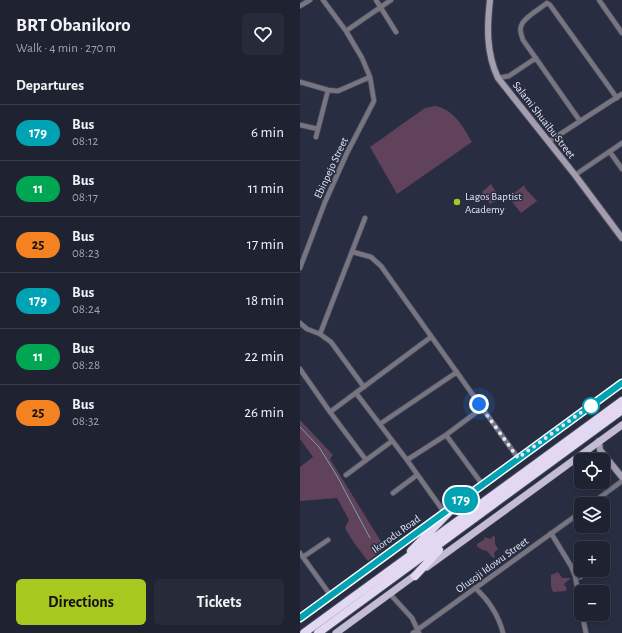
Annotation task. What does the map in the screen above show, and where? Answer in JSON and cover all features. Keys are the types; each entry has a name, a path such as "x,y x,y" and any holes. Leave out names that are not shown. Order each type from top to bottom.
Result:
{"highway":[{"path":"304,633 622,401"},
{"path":"318,633 622,410"},
{"path":"395,567 458,503"},
{"path":"415,576 451,536"}],"main road":[{"name":"Ikorodu Road","path":"300,618 622,383"},
{"path":"336,633 622,424"}],"street":[{"path":"300,6 310,0"},
{"name":"Ebinpejo Street","path":"300,268 325,202 346,154 374,101 370,77 362,58 346,31 323,0"},
{"path":"376,0 396,32"},
{"path":"346,31 391,0"},
{"name":"Salami Shuaibu Street","path":"490,0 488,42 493,66 498,78 575,175 622,238"},
{"path":"599,0 622,33"},
{"path":"580,121 523,40 520,31 522,23 530,15 547,3 550,5 617,98"},
{"path":"498,78 509,76 536,58"},
{"path":"300,82 328,90 338,91 370,77"},
{"path":"316,137 328,90"},
{"path":"548,142 622,94"},
{"path":"300,125 318,129"},
{"path":"575,175 622,143"},
{"path":"610,152 622,169"},
{"path":"320,334 365,218"},
{"path":"353,252 371,257 376,261 518,458"},
{"path":"300,323 307,329 320,334 331,342 364,387"},
{"path":"330,412 431,337"},
{"path":"300,369 366,460"},
{"path":"380,424 457,372"},
{"path":"356,393 444,512"},
{"path":"407,460 446,435 482,408"},
{"path":"446,435 482,484"},
{"path":"346,475 392,441"},
{"path":"599,441 600,450 622,477"},
{"path":"590,447 600,450"},
{"path":"393,493 417,475"},
{"path":"600,497 622,481"},
{"name":"Olusoji Idowu Street","path":"413,633 418,631 574,517"},
{"path":"551,534 572,566 577,585"},
{"path":"328,540 302,555 331,596"},
{"path":"475,588 500,621 503,633"},
{"path":"390,594 409,614 418,631"},
{"path":"583,621 586,633"}],"shaded area":[{"path":"435,106 448,111 453,115 472,142 397,194 370,147 425,108"},
{"path":"491,184 500,199 490,204 482,192"},
{"path":"525,185 525,188 537,201 521,213 508,197"},
{"path":"300,420 333,455 330,459 385,548 368,561 345,528 349,520 337,498 300,501 300,467 313,457 300,439"},
{"path":"493,536 495,537 495,544 498,549 494,553 495,557 493,558 487,551 482,550 477,546 477,544 485,539 483,537 491,539"},
{"path":"558,572 562,578 571,578 564,584 567,589 565,591 553,592 551,586 551,575"}],"waterway":[{"path":"300,427 319,447 337,476 370,538"},
{"path":"578,580 585,577"}],"bus line":[{"name":"179","path":"300,618 622,383"}],"place":[{"name":"Lagos Baptist Academy","path":"457,202"}],"route":[{"path":"479,404 518,458 594,403 591,406"}]}
